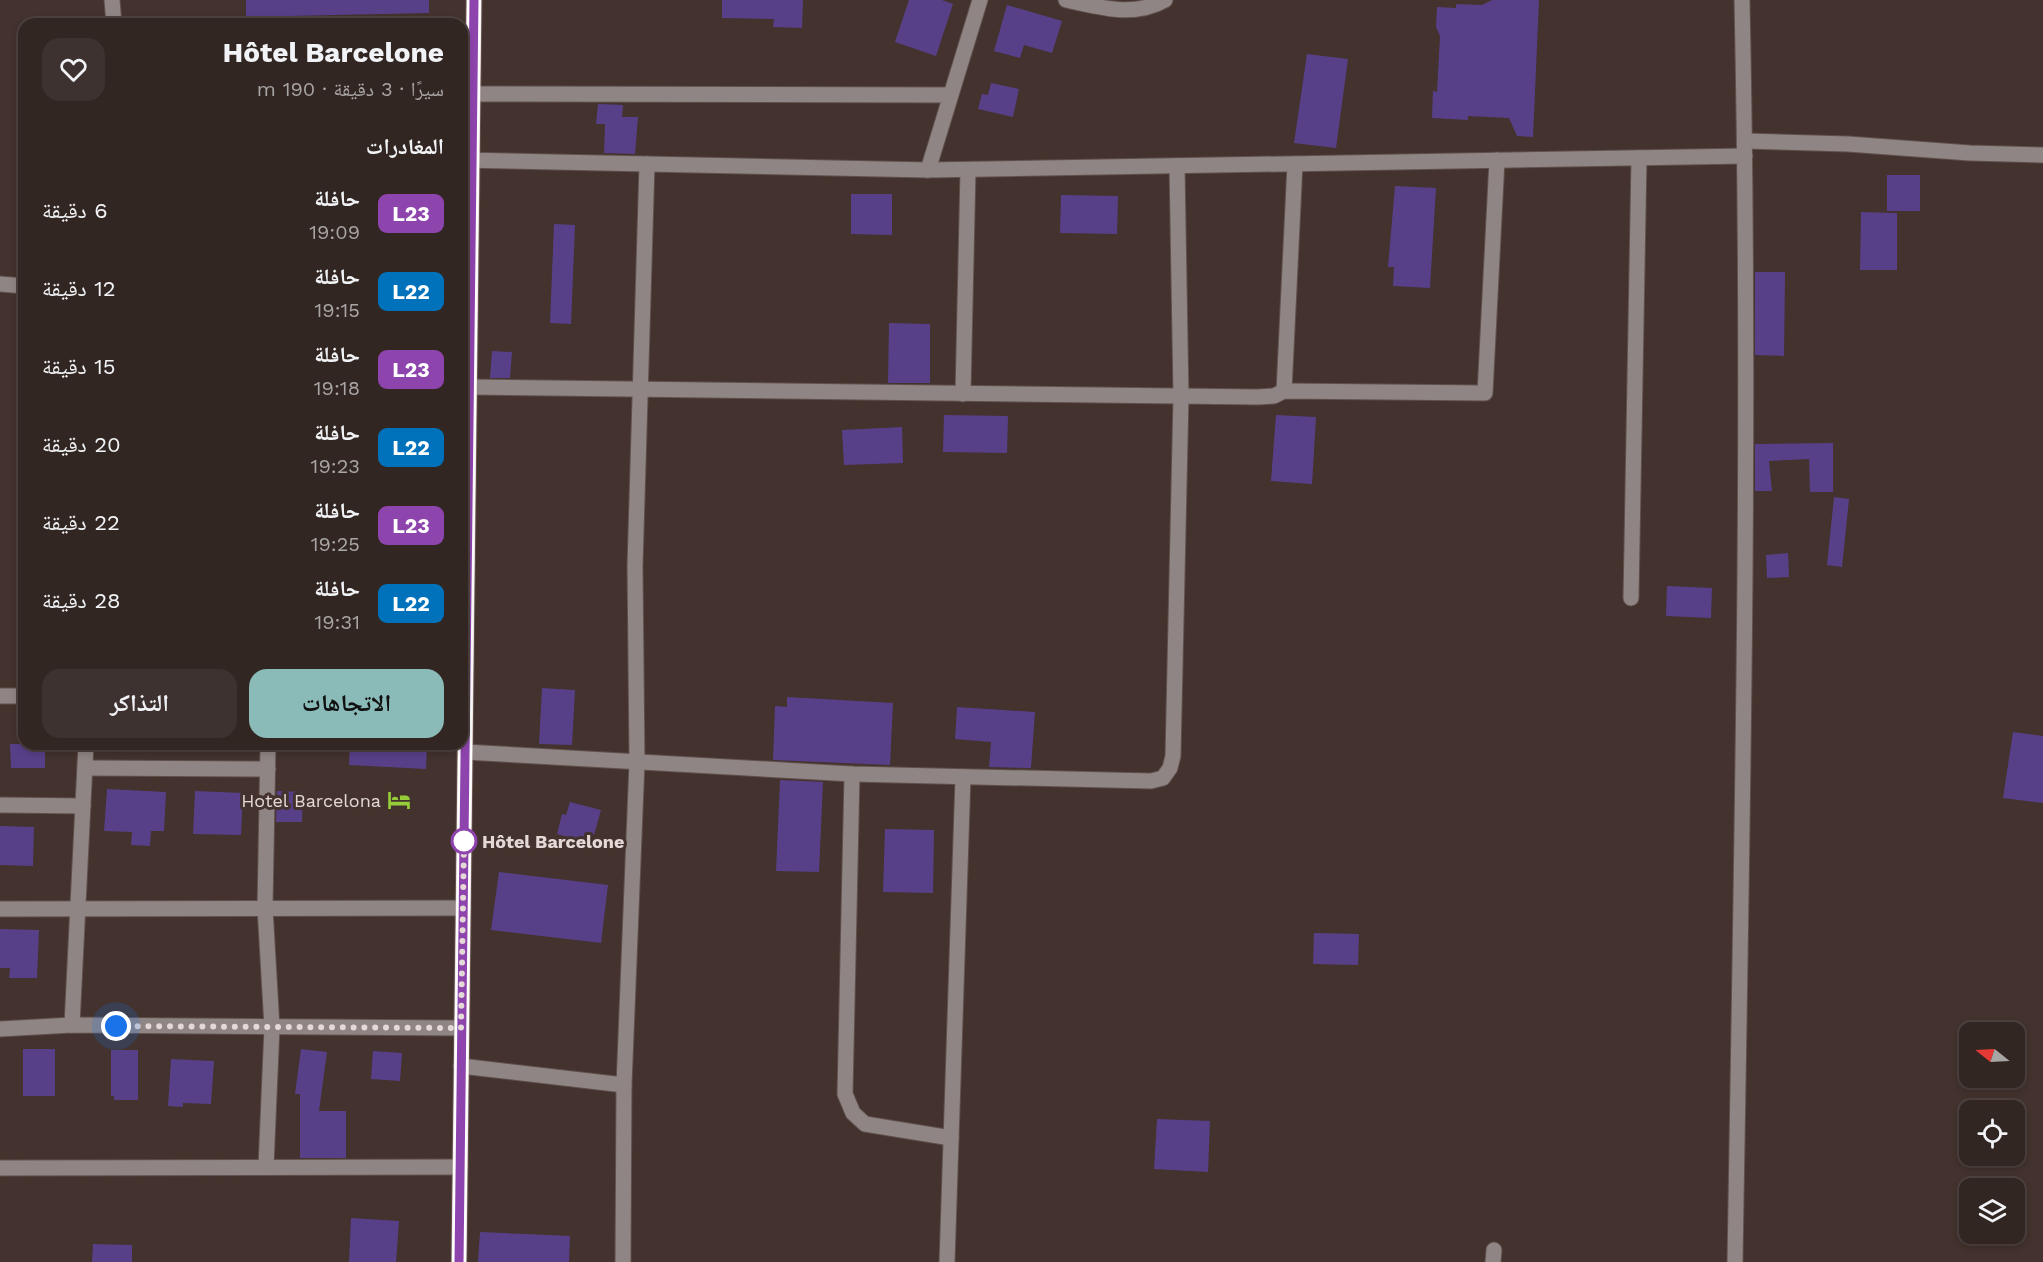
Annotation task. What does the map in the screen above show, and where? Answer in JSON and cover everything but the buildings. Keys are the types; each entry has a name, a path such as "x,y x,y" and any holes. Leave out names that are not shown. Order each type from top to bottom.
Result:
{"main road":[{"path":"468,25 474,0"},
{"path":"468,40 473,94 468,149"},
{"path":"468,348 470,387 468,493"},
{"path":"459,1262 465,752"}],"street":[{"path":"112,0 114,18"},
{"path":"928,170 980,0"},
{"path":"1066,0 1121,11 1155,6 1165,0"},
{"path":"1735,1262 1743,754 1745,149 1742,0"},
{"path":"473,94 950,95"},
{"path":"468,160 968,170 1639,158 1745,149 1848,144 1970,153 2043,155"},
{"path":"1631,598 1639,158"},
{"path":"470,387 1257,397 1274,396 1284,391 1485,393 1497,160"},
{"path":"623,1262 624,1085 637,762 635,566 646,164"},
{"path":"1284,391 1295,164"},
{"path":"465,752 852,774 1151,781 1162,778 1170,768 1173,756 1181,396 1177,166"},
{"path":"963,394 968,170"},
{"path":"0,284 18,286"},
{"path":"0,696 18,696"},
{"path":"72,1025 86,750"},
{"path":"266,1166 272,1027 265,908 268,750"},
{"path":"85,768 268,769"},
{"path":"852,774 845,1094 853,1113 865,1124 951,1138"},
{"path":"947,1262 963,777"},
{"path":"0,806 83,806"},
{"path":"0,909 463,908"},
{"path":"0,1029 72,1025 461,1028"},
{"path":"461,1066 624,1085"},
{"path":"0,1168 460,1167"}],"bus line":[{"name":"L23","path":"468,498 474,0"},
{"name":"L23","path":"459,1262 465,750"}],"place":[{"name":"Hotel Barcelona","path":"399,800"},
{"name":"Hôtel Barcelone","path":"464,841"}],"route":[{"path":"116,1026 461,1028 464,841"}]}
